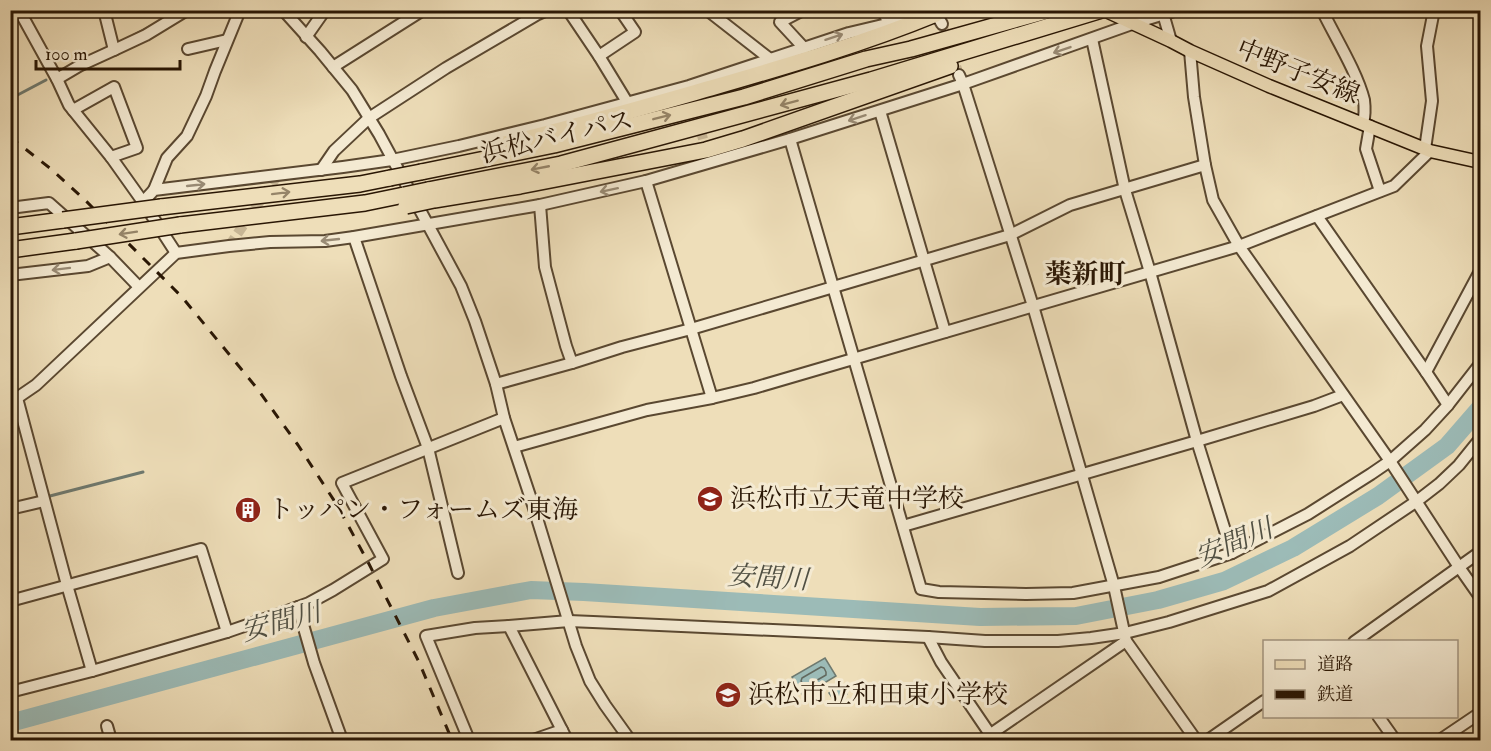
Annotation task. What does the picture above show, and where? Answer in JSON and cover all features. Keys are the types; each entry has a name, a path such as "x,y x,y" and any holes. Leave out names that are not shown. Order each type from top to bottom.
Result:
{"highway":[{"path":"866,59 1012,10"},
{"name":"浜松バイパス","path":"419,169 554,145 744,97 866,59 1050,18 1098,12"},
{"path":"10,227 360,184 390,170 419,169 777,69 940,15"},
{"path":"10,250 180,225 530,184 704,145 743,139 978,57 1050,18"},
{"name":"浜松バイパス","path":"431,195 561,164 871,80 1050,18"}],"main road":[{"name":"中野子安線","path":"1098,12 1132,24 1269,86 1428,150 1480,162"}],"street":[{"path":"19,10 69,105 111,157 176,253"},
{"path":"105,10 113,47"},
{"path":"57,79 113,47 146,35 187,10"},
{"path":"143,202 154,190 167,158 187,136 206,96 240,10"},
{"path":"283,10 352,90 369,118 390,170 429,224 461,286 496,384 504,418 576,646 590,681 630,741"},
{"path":"306,37 325,10"},
{"path":"333,67 423,10"},
{"path":"321,170 334,151 369,118 446,68 548,10"},
{"path":"568,10 627,102"},
{"path":"599,56 635,32 620,10"},
{"path":"803,10 780,22 804,48"},
{"path":"882,10 889,23"},
{"path":"92,671 44,498 13,401 61,363 176,253 270,242 325,241 354,237 540,205 646,181 790,140 880,111 961,79 1177,10"},
{"path":"1322,10 1358,82 1364,100 1366,149 1380,191"},
{"path":"514,447 647,410 712,398 855,359 1239,246 1394,186 1428,150 1432,102 1427,46 1434,10"},
{"path":"710,11 770,59"},
{"path":"1162,13 1171,41"},
{"path":"154,190 321,170 390,170 459,146 689,88 849,33 889,23 940,15"},
{"path":"1092,39 1125,190 1197,441 1232,553"},
{"path":"188,49 227,40"},
{"path":"1190,51 1194,98 1213,200 1239,246 1390,461 1480,597"},
{"path":"961,79 1033,306 1126,635 1196,741"},
{"path":"73,110 114,87 137,148 111,157"},
{"path":"880,111 945,332"},
{"path":"790,140 921,590 1026,594 1073,593 1159,577 1232,553 1308,514 1390,461 1425,430 1448,405 1480,363"},
{"path":"664,176 700,156 704,145 713,155 760,149"},
{"path":"496,384 1010,235 1070,205 1205,165"},
{"path":"646,181 712,398"},
{"path":"10,208 49,203 110,257 139,287"},
{"path":"540,205 545,267 572,363"},
{"path":"1317,216 1448,405"},
{"path":"354,237 428,448 458,573"},
{"path":"10,275 88,266 110,257"},
{"path":"1426,372 1480,272"},
{"path":"903,526 1197,441 1343,395"},
{"path":"10,692 227,632 309,603 333,590 383,559 342,483 504,418"},
{"path":"470,741 426,636 475,628 568,620 985,641 1058,641 1126,635 1268,591 1350,546 1439,484 1459,465 1480,439"},
{"path":"10,509 44,498"},
{"path":"10,601 201,549 227,632"},
{"path":"1357,640 1480,552"},
{"path":"298,607 314,663 342,741"},
{"path":"509,626 567,741"},
{"path":"928,637 989,739 1126,635"},
{"path":"1208,741 1263,702"},
{"path":"1440,741 1480,713"},
{"path":"1379,718 1395,741"},
{"path":"107,726 111,741"},
{"path":"533,741 562,730"}],"water":[{"path":"825,658 836,676 803,696 792,677"},
{"path":"842,685 847,694 835,702 829,693"}],"waterway":[{"path":"134,35 155,24"},
{"path":"10,99 46,80"},
{"name":"安間川","path":"10,723 434,608 531,590 980,617 1076,616 1158,600 1224,581 1293,548 1378,496 1447,446 1480,408"},
{"path":"46,497 143,472"}],"tunnel":[{"path":"942,24 959,75"},
{"path":"690,90 703,139"},
{"path":"229,246 278,175"}],"railway":[{"path":"10,137 51,169 85,200 182,297 256,387 298,445 337,505 419,662 452,740"}],"place":[{"name":"浜松市立天竜中学校","path":"710,499"},
{"name":"トッパン・フォームズ東海","path":"248,510"},
{"name":"浜松市立和田東小学校","path":"728,695"}],"district":[{"name":"薬新町","path":"1085,274"}]}
